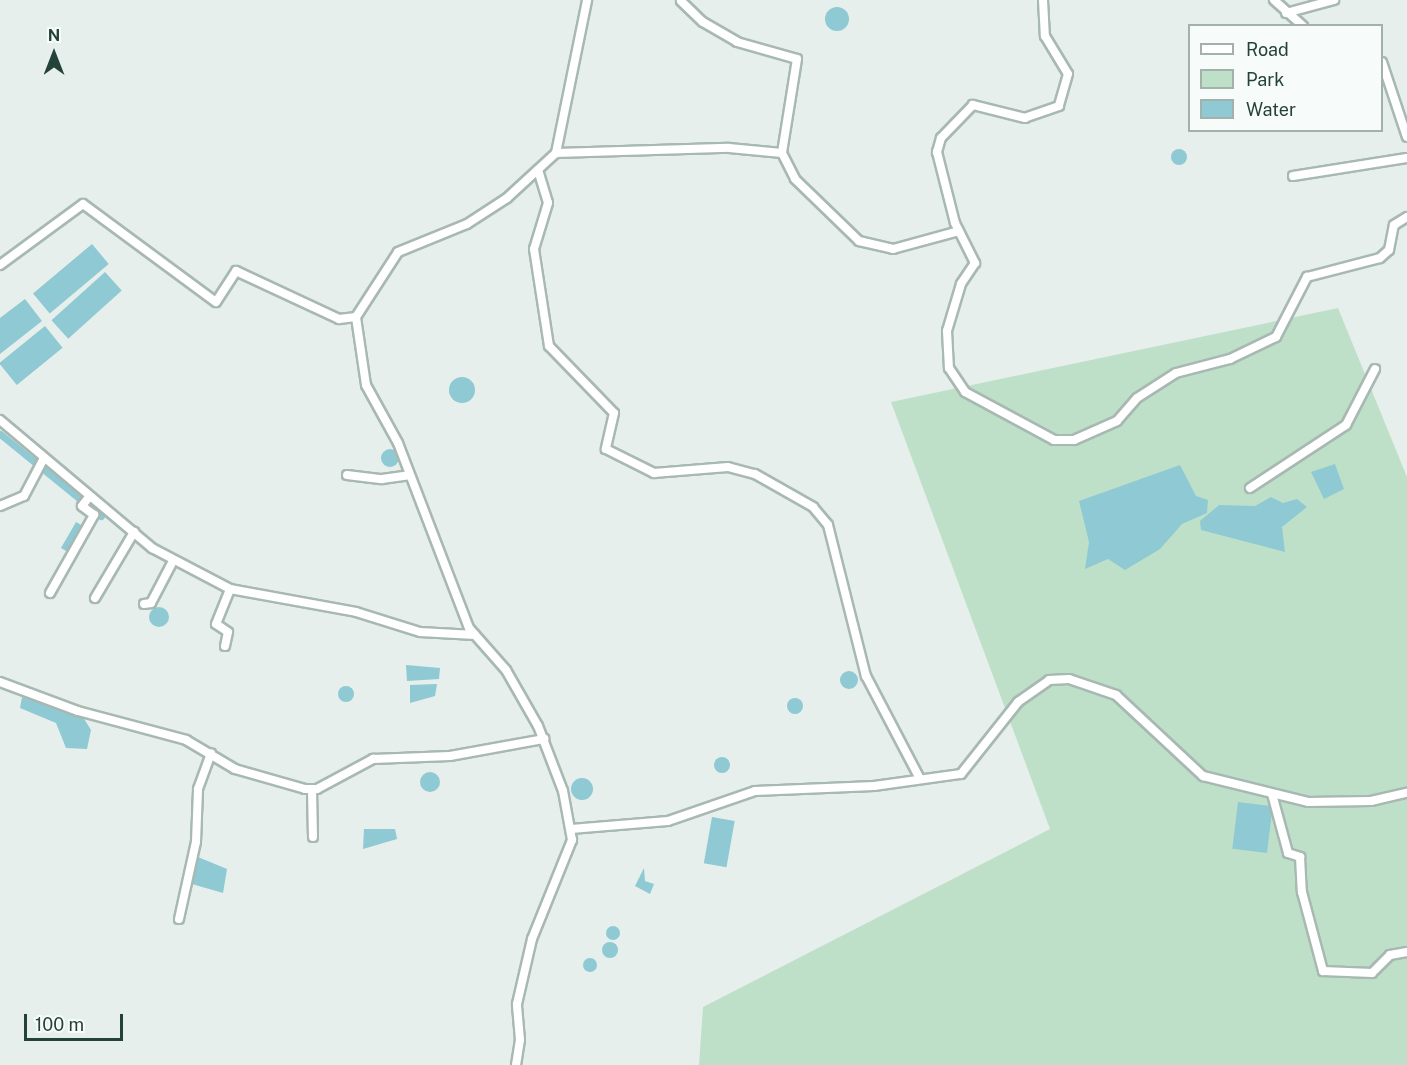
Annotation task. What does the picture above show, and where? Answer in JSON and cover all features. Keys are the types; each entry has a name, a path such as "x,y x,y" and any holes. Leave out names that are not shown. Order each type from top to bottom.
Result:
{"street":[{"path":"516,1065 517,1004 532,939 563,866 572,829 544,739 506,670 475,635 423,519 409,475 366,385 356,317 398,252 466,224 538,170 556,153 586,0"},
{"path":"682,0 703,22 737,42 797,59 782,153 795,179 859,241 894,249 959,231"},
{"path":"1043,0 1045,36 1068,74 1067,95 1059,106 1025,118 973,105 941,138 937,152 959,231 975,263 950,314 952,376 964,392 1064,441 1117,421 1137,398 1176,373 1230,358 1276,337 1307,277 1380,258 1389,250 1394,225 1407,217"},
{"path":"1274,0 1300,24"},
{"path":"1286,13 1334,0"},
{"path":"1383,65 1407,137"},
{"path":"556,153 729,147 782,153"},
{"path":"1293,176 1407,158"},
{"path":"538,170 548,203 534,249 549,346 614,413 606,449 654,473 737,469 813,507 828,525 866,676 920,779"},
{"path":"0,266 83,204 216,302 236,271 339,319 356,317"},
{"path":"1250,488 1346,424 1375,369"},
{"path":"1,423 89,497 173,561 230,589 356,612 420,632 475,635"},
{"path":"0,506 24,496 44,458"},
{"path":"347,475 382,479 409,475"},
{"path":"50,593 94,515 82,506 89,497"},
{"path":"95,598 134,532"},
{"path":"144,604 151,603 173,561"},
{"path":"225,646 228,632 216,624 230,589"},
{"path":"572,829 668,821 755,791 961,774 1018,702 1049,680 1069,679 1116,695 1203,776 1308,802 1371,801 1407,793"},
{"path":"0,682 211,753 236,769 312,790 373,759 450,756 544,739"},
{"path":"178,919 196,842 198,789 211,753"},
{"path":"312,790 313,837"},
{"path":"1272,794 1288,853 1300,857 1302,892 1323,971 1372,974 1390,955 1407,952"}],"green space":[{"path":"1338,308 1407,477 1407,1065 699,1065 703,1007 1050,829 891,402"}],"water":[{"path":"837,7 842,8 848,14 848,24 842,30 837,31 832,30 826,24 825,19 826,14 832,8"},
{"path":"1176,149 1182,149 1187,157 1185,163 1176,165 1171,160 1171,154"},
{"path":"92,244 109,264 50,313 33,293"},
{"path":"105,272 122,291 68,339 51,320"},
{"path":"25,299 42,321 0,354 0,318"},
{"path":"45,326 63,348 17,385 0,362"},
{"path":"462,377 471,381 475,390 471,399 462,403 453,399 449,390 453,381"},
{"path":"386,449 394,449 399,454 397,465 386,467 381,462 381,454"},
{"path":"1335,464 1344,489 1324,499 1311,472"},
{"path":"1180,465 1196,496 1208,500 1207,513 1182,524 1160,549 1125,570 1108,559 1085,569 1089,542 1079,501"},
{"path":"1271,497 1283,503 1297,499 1307,507 1282,527 1285,552 1201,530 1200,521 1219,505 1255,506"},
{"path":"76,522 83,526 68,552 61,548"},
{"path":"155,607 163,607 169,613 169,621 163,627 155,627 149,621 149,613"},
{"path":"406,665 440,668 439,679 407,681"},
{"path":"849,671 855,674 858,680 855,686 849,689 843,686 840,680 843,674"},
{"path":"437,684 435,696 410,703 410,685"},
{"path":"343,686 349,686 354,694 352,700 343,702 338,697 338,691"},
{"path":"22,697 83,717 91,730 87,749 66,748 56,723 20,708"},
{"path":"795,698 801,700 803,706 801,712 795,714 789,712 787,706 789,700"},
{"path":"722,757 728,759 730,765 728,771 722,773 716,771 714,765 716,759"},
{"path":"430,772 437,775 440,782 437,789 430,792 423,789 420,782 423,775"},
{"path":"582,778 590,781 593,789 590,797 582,800 574,797 571,789 574,781"},
{"path":"1238,802 1273,806 1267,853 1232,849"},
{"path":"712,817 735,821 726,867 704,863"},
{"path":"364,829 395,829 397,839 363,849"},
{"path":"198,857 227,869 223,893 192,884"},
{"path":"644,868 645,881 654,884 650,894 635,886"},
{"path":"613,926 618,928 620,933 618,938 613,940 608,938 606,933 608,928"},
{"path":"607,942 613,942 618,950 616,956 607,958 602,953 602,947"},
{"path":"590,958 595,960 597,965 595,970 590,972 585,970 583,965 585,960"}],"waterway":[{"path":"0,434 101,516"}]}
